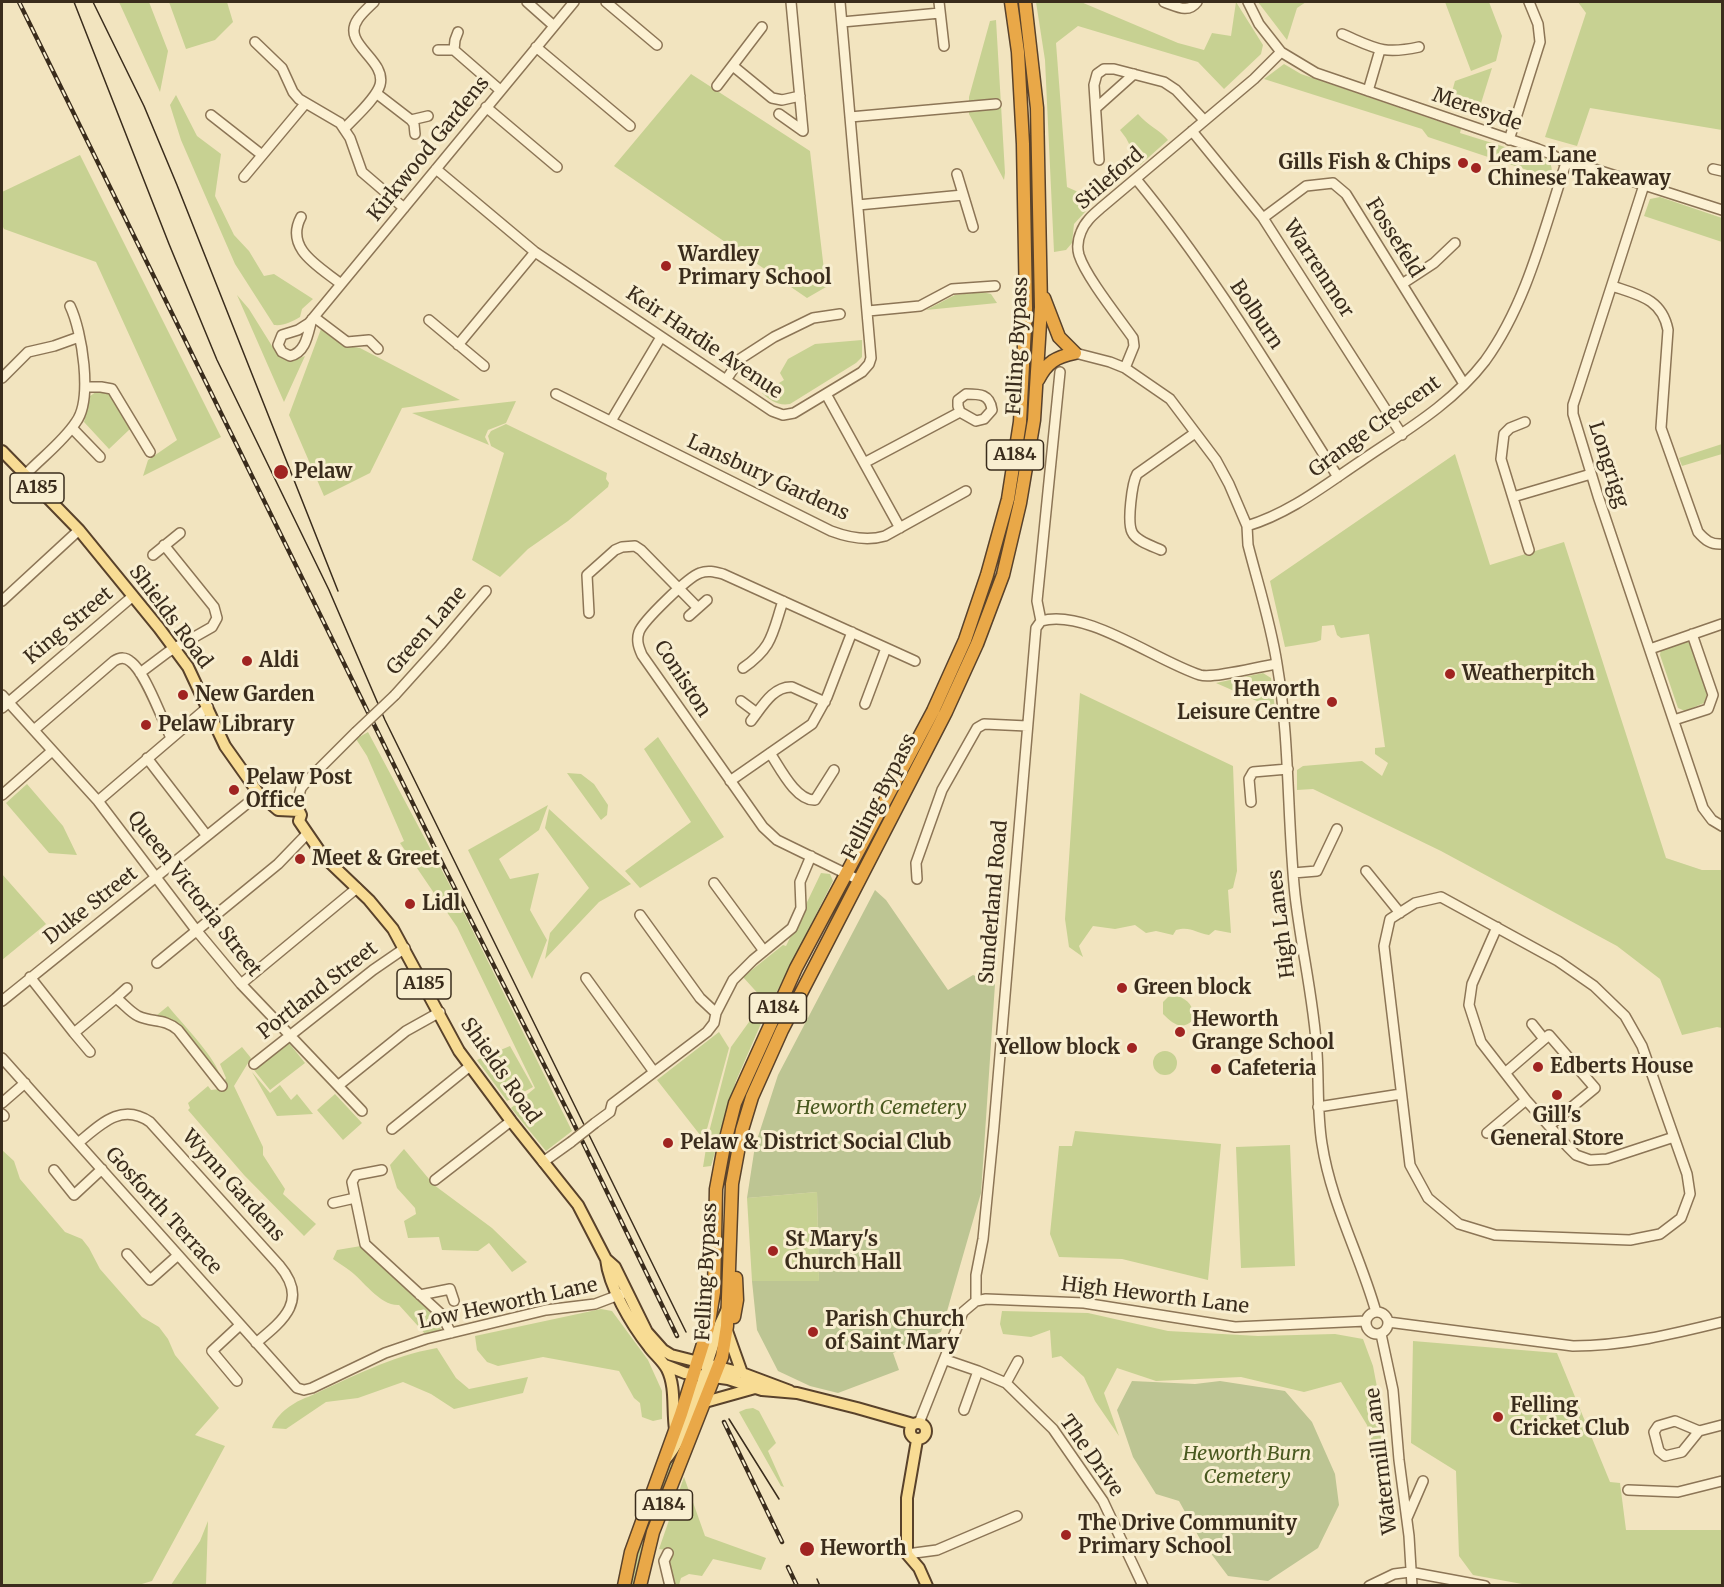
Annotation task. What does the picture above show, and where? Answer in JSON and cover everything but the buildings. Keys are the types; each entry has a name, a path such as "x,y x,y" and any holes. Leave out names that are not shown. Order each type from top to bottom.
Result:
{"highway":[{"name":"Felling Bypass","path":"640,1586 653,1532 705,1402 708,1328 713,1306 717,1189 724,1146 735,1103 796,968 844,874 933,711 965,640 987,575 1008,499 1020,422 1026,308 1023,144 1018,52 1011,2"},
{"name":"Felling Bypass","path":"624,1586 631,1552 675,1429 727,1329 732,1184 742,1130 752,1097 782,1030 946,712 977,644 1003,575 1020,503 1034,420 1041,291 1037,108 1025,2"},
{"path":"1041,291 1059,337 1076,353"},
{"path":"1036,384 1044,368 1054,358 1076,353"},
{"path":"727,1329 736,1311 737,1293 736,1264 729,1238"}],"main road":[{"name":"Shields Road","path":"2,451 79,530 175,649 188,667 233,759 259,794 279,810 293,810"},
{"name":"Shields Road","path":"293,810 289,816 291,821 299,821 328,861 380,913 405,948 459,1051 578,1205 606,1258 615,1267 623,1294"},
{"name":"A185","path":"623,1294 646,1332 663,1350 706,1370"},
{"name":"A185","path":"623,1294 640,1335 665,1365 672,1385 675,1429"},
{"path":"664,1461 676,1448 706,1370 720,1324 728,1308"},
{"path":"727,1329 742,1373"},
{"path":"665,1365 678,1371 706,1370 742,1373 790,1391 866,1410 915,1430 908,1498 907,1554 919,1568 927,1586"},
{"path":"706,1370 755,1388 790,1391"},
{"path":"705,1402 755,1388"}],"street":[{"path":"344,129 380,86 379,69 354,37 357,20 374,2"},
{"path":"526,2 554,26"},
{"name":"Kirkwood Gardens","path":"378,349 369,340 347,342 313,318 574,2"},
{"path":"606,2 657,45"},
{"path":"779,114 803,132 791,2"},
{"name":"Keir Hardie Avenue","path":"435,169 536,252 661,337 772,411 783,416 794,413 862,372 869,364 871,351 840,2"},
{"path":"939,2 944,46"},
{"path":"1164,2 1185,9 1197,2"},
{"name":"Meresyde","path":"1248,2 1259,24 1281,52 1316,73 1551,154 1566,163 1585,166 1722,210"},
{"path":"1509,140 1540,42 1538,24 1529,2"},
{"path":"842,22 940,12"},
{"path":"717,86 762,27"},
{"path":"454,50 458,32"},
{"path":"1342,34 1380,50 1397,52 1419,47"},
{"path":"255,42 282,68 293,92 305,104 334,118 344,129 350,138 362,172 405,208"},
{"path":"536,47 630,126"},
{"path":"438,50 454,50 500,90"},
{"path":"1368,92 1380,50"},
{"name":"Stileford","path":"1125,368 1134,346 1133,338 1087,270 1079,253 1078,240 1086,221 1254,80 1281,52"},
{"path":"733,66 772,98 782,100 800,96"},
{"path":"1100,160 1094,85 1097,74 1104,69 1114,69 1164,82 1204,120"},
{"path":"1096,108 1134,75"},
{"path":"376,93 411,120 415,134"},
{"path":"244,177 305,104"},
{"path":"850,117 996,105"},
{"path":"486,107 557,167"},
{"path":"211,115 262,155"},
{"path":"411,120 428,116"},
{"name":"Warrenmor","path":"1192,131 1263,218 1402,435"},
{"name":"Grange Crescent","path":"1247,526 1285,512 1402,435 1440,407 1464,384 1485,360 1509,321 1532,268 1566,163"},
{"path":"957,174 973,227"},
{"name":"Bolburn","path":"1136,179 1166,215 1255,346 1338,477"},
{"name":"Fossefeld","path":"1263,218 1306,186 1333,183 1346,194 1464,384"},
{"name":"Longrigg","path":"1644,185 1573,405 1575,424 1702,808 1712,820 1722,826"},
{"path":"858,205 963,195"},
{"path":"301,217 296,232 303,254 341,284"},
{"path":"1402,284 1434,263 1455,243"},
{"path":"458,345 536,252"},
{"path":"868,311 920,306 952,289 995,286"},
{"path":"1612,286 1656,304 1666,321 1668,330 1661,428 1698,532 1706,540 1722,544"},
{"path":"24,475 72,428 81,414 85,387 76,317 70,306"},
{"path":"726,381 740,359 774,337 813,318 840,314"},
{"path":"429,320 484,366"},
{"path":"2,378 28,352 79,337"},
{"path":"610,421 661,337"},
{"name":"High Lanes","path":"1076,353 1125,368 1170,399 1216,460 1247,526 1248,545 1277,664 1288,769 1293,873 1317,1053 1318,1107 1322,1143 1330,1185 1345,1230 1366,1279 1376,1312"},
{"name":"Sunderland Road","path":"976,1301 975,1275 982,1239 994,1126 1036,628 1041,621 1037,602 1060,372"},
{"path":"85,387 112,389 150,452"},
{"name":"Lansbury Gardens","path":"556,394 843,535 871,538 885,536 966,491"},
{"path":"826,394 900,528"},
{"path":"864,463 960,412"},
{"path":"1525,422 1510,428 1504,434 1501,459 1529,550"},
{"path":"72,428 100,457"},
{"path":"1161,550 1139,540 1132,533 1130,525 1133,480 1137,474 1195,433"},
{"path":"1513,498 1591,474"},
{"path":"2,601 79,530"},
{"path":"153,555 180,533"},
{"path":"140,673 212,627 217,618 216,613 164,545"},
{"path":"589,613 587,575 615,550 635,546 680,588 698,609"},
{"name":"Coniston","path":"859,880 769,834 642,656 638,638 643,624 680,588 699,573 715,572 915,661"},
{"name":"Green Lane","path":"293,810 306,782 395,695 486,591"},
{"name":"King Street","path":"4,702 133,596"},
{"path":"689,616 707,600"},
{"path":"743,668 755,660 769,645 783,601"},
{"path":"1041,621 1050,618 1081,621 1202,676 1277,664"},
{"path":"1650,649 1722,624"},
{"path":"730,781 812,724 825,702 852,632"},
{"path":"1674,720 1708,709 1713,695 1692,634"},
{"path":"865,704 886,648"},
{"path":"34,730 117,659 130,661 140,673 171,738"},
{"path":"741,701 754,717 775,692 786,687 792,687 825,702"},
{"name":"Queen Victoria Street","path":"4,702 34,730 98,801 196,930 241,984 362,1110"},
{"path":"98,801 208,707"},
{"path":"917,879 916,863 942,790 977,728 984,724 1027,726"},
{"path":"2,795 52,751"},
{"path":"770,753 799,794 808,800 815,800 834,770"},
{"path":"147,758 207,836"},
{"path":"1251,802 1249,779 1253,772 1288,769"},
{"name":"Duke Street","path":"2,1001 259,794"},
{"path":"1293,873 1317,871 1337,830"},
{"path":"157,963 278,864 307,834"},
{"path":"543,1162 609,1112 612,1104 707,1032 714,1023 716,1013 733,980 792,928 801,909 800,882 811,856"},
{"path":"1366,871 1400,913"},
{"path":"714,883 764,951"},
{"path":"241,984 357,888"},
{"path":"1441,897 1497,927 1558,960 1594,986 1625,1016 1642,1046 1687,1174 1690,1194 1681,1218 1660,1234 1630,1240 1495,1235 1459,1224 1428,1198 1410,1165 1384,946 1390,919 1415,903 1441,897"},
{"path":"640,915 700,998 716,1013"},
{"path":"1497,927 1472,984 1469,1005 1481,1042 1527,1100 1576,1155 1590,1160 1607,1159 1674,1137"},
{"name":"Portland Street","path":"254,1064 375,968 405,948"},
{"path":"30,977 90,1053"},
{"path":"586,978 654,1072"},
{"path":"74,1033 127,988"},
{"path":"116,998 138,1016 171,1024 178,1030 218,1084"},
{"path":"339,1084 406,1031 440,1012"},
{"path":"1532,1024 1544,1039"},
{"path":"1505,1073 1549,1035 1595,1088 1550,1125"},
{"name":"Gosforth Terrace","path":"2,1058 297,1388"},
{"path":"392,1129 470,1066"},
{"path":"2,1103 26,1083"},
{"path":"1318,1107 1401,1094"},
{"path":"1487,1133 1527,1100"},
{"name":"Wynn Gardens","path":"78,1143 107,1120 116,1116 136,1114 144,1117 279,1265 290,1283 292,1304 282,1321 256,1343"},
{"path":"435,1180 511,1121"},
{"path":"54,1170 78,1198 102,1169"},
{"path":"382,1170 354,1177 352,1185 365,1244 441,1314 451,1333"},
{"path":"333,1203 355,1198"},
{"path":"127,1254 157,1289"},
{"path":"150,1280 177,1256"},
{"path":"420,1295 450,1289 454,1301"},
{"name":"Low Heworth Lane","path":"297,1388 304,1390 312,1388 385,1353 426,1339 546,1310 595,1304 623,1294"},
{"name":"High Heworth Lane","path":"976,1301 986,1299 1084,1303 1235,1327 1366,1321"},
{"path":"915,1430 946,1360 963,1312 976,1301"},
{"path":"1376,1312 1384,1314 1388,1322 1387,1328 1381,1334 1371,1332 1366,1326 1366,1321 1368,1316 1376,1312"},
{"path":"1388,1322 1590,1346 1642,1341 1722,1322"},
{"path":"237,1381 209,1347 240,1325"},
{"name":"Watermill Lane","path":"1381,1334 1393,1390 1409,1536 1412,1586"},
{"name":"The Drive","path":"946,1360 1006,1383 1053,1429 1102,1501 1143,1586"},
{"path":"1006,1383 1018,1361"},
{"path":"964,1410 978,1371"},
{"path":"1699,1431 1675,1421 1658,1426 1654,1432 1659,1450 1665,1456 1682,1452 1699,1431 1722,1425"},
{"path":"1406,1520 1423,1481"},
{"path":"1628,1490 1678,1492 1722,1481"},
{"path":"907,1554 937,1550 1017,1516"},
{"path":"668,1553 664,1561 670,1586"},
{"path":"1370,1586 1394,1574 1410,1572 1485,1586"}],"green space":[{"path":"119,2 149,2 168,51 160,92"},
{"path":"169,2 227,2 233,22 215,40 186,49"},
{"path":"1036,2 1081,2 1178,43 1204,50 1212,33 1231,36 1236,2 1263,45 1261,54 1224,89 1198,62 1078,26 1056,43 1067,187 1096,200 1074,224 1072,243 1066,250 1054,252 1045,60"},
{"path":"1258,2 1306,2 1297,8 1287,40"},
{"path":"1445,2 1489,2 1502,36 1496,61 1471,71"},
{"path":"1578,2 1722,2 1722,130 1590,108 1577,146 1545,137 1586,13"},
{"path":"996,20 1004,180 969,114 969,97 990,21"},
{"path":"1284,64 1301,74 1461,129 1460,133 1545,158 1551,165 1551,178 1428,137 1422,129 1264,79"},
{"path":"1492,68 1477,116 1448,106 1455,81"},
{"path":"691,74 810,151 826,287 807,298 614,166"},
{"path":"176,95 197,136 221,154 215,196 234,235 249,251 264,276 274,274 313,299 302,309 300,317 284,324 274,325 235,264 181,140 170,105"},
{"path":"1138,114 1168,140 1140,165 1120,130"},
{"path":"80,155 221,437 143,476 148,460 177,440 96,262 4,229 2,225 2,192"},
{"path":"1660,197 1722,218 1722,242 1644,216 1650,199"},
{"path":"982,292 991,294 997,303 926,310 955,295"},
{"path":"237,295 249,309 277,354 290,362 305,356 284,402"},
{"path":"321,329 342,345 360,348 460,400 402,408 370,473 324,496 289,415"},
{"path":"862,340 862,357 856,363 790,404 775,402 762,393 784,380 780,373 788,359 815,344"},
{"path":"104,391 109,393 130,429 109,449 84,422 90,396"},
{"path":"516,401 506,423 488,430 485,437 489,445 412,413"},
{"path":"506,424 607,473 606,479 609,483 608,487 568,521 528,549 500,577 472,560 504,453 491,446 488,436 491,431"},
{"path":"1722,444 1722,454 1682,466 1679,458"},
{"path":"1455,454 1490,565 1564,542 1666,858 1702,870 1722,870 1722,1028 1717,1027 1682,1035 1660,979 1617,946 1441,851 1313,789 1297,790 1297,770 1303,766 1362,761 1382,776 1388,763 1375,754 1375,748 1385,747 1369,634 1341,638 1337,635 1334,625 1322,626 1321,640 1285,647 1270,581"},
{"path":"1683,641 1691,643 1707,694 1704,703 1685,711 1678,708 1660,655 1661,648"},
{"path":"1263,673 1271,678 1275,709 1216,683"},
{"path":"1080,693 1233,766 1237,871 1233,888 1228,890 1231,933 1215,930 1209,935 1186,929 1176,930 1173,935 1156,931 1146,933 1135,925 1115,929 1093,926 1079,946 1083,957 1069,947 1065,919"},
{"path":"368,732 454,893 572,1131 546,1151 511,1108 535,1088 457,927 400,843 404,841 367,756 356,739"},
{"path":"658,737 724,837 640,888 625,871 691,822 644,749"},
{"path":"567,773 581,774 594,784 608,805 607,815 601,820"},
{"path":"27,784 63,826 77,855 49,853 6,803"},
{"path":"548,805 539,830 499,859 510,879 539,873 530,910 547,940 532,979 468,850"},
{"path":"549,809 631,884 599,902 545,959 550,933 589,888 545,828"},
{"path":"821,873 830,874 833,881 763,1019 736,1081 711,1166 703,1167 708,1136 731,1047 754,1015 762,998 743,977 783,945 786,946"},
{"path":"2,874 46,924 2,960"},
{"name":"Heworth Cemetery","path":"875,890 886,900 948,990 973,975 995,984 981,1193 941,1332 893,1353 899,1370 838,1393 810,1386 778,1371 757,1330 752,1281 819,1281 817,1192 747,1198 755,1146 778,1075"},
{"path":"1177,996 1187,1001 1193,1011 1193,1020 1181,1026 1163,1014 1163,1002 1168,997"},
{"path":"168,1006 206,1051 220,1077 190,1038 172,1020 157,1015"},
{"path":"719,1032 729,1048 704,1140 657,1080"},
{"path":"289,1043 305,1063 270,1090 254,1070"},
{"path":"510,1046 533,1087 507,1101 477,1060"},
{"path":"242,1047 251,1058 234,1086 263,1147 263,1155 285,1189 283,1194 316,1224 304,1236 244,1175 188,1110 190,1108 188,1103 208,1086 211,1090 220,1089 226,1078 220,1064"},
{"path":"1165,1051 1174,1054 1177,1063 1174,1072 1165,1075 1156,1072 1153,1063 1156,1054"},
{"path":"252,1072 270,1093 280,1085 291,1100 297,1094 313,1114 277,1116"},
{"path":"335,1094 362,1123 343,1140 317,1110"},
{"path":"1075,1131 1221,1144 1208,1280 1122,1259 1059,1257 1050,1234 1059,1146 1072,1146"},
{"path":"1290,1145 1295,1266 1241,1268 1236,1147"},
{"path":"404,1149 434,1185 492,1228 527,1262 512,1272 489,1243 478,1251 442,1250 439,1237 408,1238 404,1221 416,1214 415,1208 397,1188 390,1165"},
{"path":"2,1150 14,1161 20,1179 65,1232 82,1239 100,1269 142,1317 159,1327 168,1339 175,1355 219,1408 195,1435 225,1446 152,1581 135,1586 2,1585"},
{"path":"817,1192 819,1281 752,1281 747,1198"},
{"path":"361,1246 439,1320 441,1331 427,1336 399,1305 379,1297 354,1274 333,1259 337,1250"},
{"path":"601,1309 612,1311 648,1360 662,1391 662,1419 653,1421 642,1417 640,1403 634,1398 619,1371 543,1357 498,1366 487,1362 477,1350 475,1336"},
{"path":"1002,1311 1088,1313 1168,1331 1258,1336 1335,1334 1363,1339 1373,1366 1377,1387 1382,1454 1375,1452 1367,1425 1341,1382 1304,1392 1241,1377 1156,1381 1117,1368 1104,1393 1119,1436 1095,1401 1084,1377 1061,1356 1052,1358 1050,1330 1031,1337 1003,1334 1000,1324"},
{"path":"1413,1341 1557,1353 1610,1482 1620,1483 1626,1530 1722,1530 1722,1585 1533,1586 1473,1575 1459,1556 1456,1471 1411,1443"},
{"path":"437,1348 456,1378 469,1389 528,1377 523,1393 454,1409 431,1394 403,1382 358,1398 326,1402 286,1429 272,1428 282,1413 303,1399 387,1362"},
{"name":"Heworth Burn Cemetery","path":"1132,1381 1195,1384 1220,1381 1285,1391 1312,1422 1335,1474 1339,1505 1318,1548 1268,1581 1228,1576 1200,1539 1179,1501 1156,1494 1133,1457 1117,1410"},
{"path":"753,1408 759,1411 776,1443 768,1451 784,1487 781,1486 739,1412"},
{"path":"673,1449 677,1450 638,1565 635,1585 630,1586 633,1561"},
{"path":"684,1477 705,1536 766,1558 761,1570 713,1559 702,1576 689,1574 681,1578 679,1585 674,1585 669,1565 673,1551 659,1549"},
{"path":"208,1521 206,1585 171,1585 200,1541"}],"tram line":[{"path":"74,2 217,360 329,590 385,720 686,1332"},
{"path":"93,2 144,106 177,185 338,591"},
{"path":"729,1419 779,1499"},
{"path":"817,1579 820,1586"}],"railway":[{"path":"19,2 677,1336"},
{"path":"724,1422 782,1542"},
{"path":"788,1567 797,1586"}],"place":[{"name":"Gills Fish & Chips","path":"1463,163"},
{"name":"Leam Lane Chinese Takeaway","path":"1476,168"},
{"name":"Wardley Primary School","path":"666,266"},
{"name":"Pelaw","path":"281,472"},
{"name":"Aldi","path":"247,661"},
{"name":"Weatherpitch","path":"1450,674"},
{"name":"New Garden","path":"183,695"},
{"name":"Heworth Leisure Centre","path":"1332,702"},
{"name":"Pelaw Library","path":"146,725"},
{"name":"Pelaw Post Office","path":"234,790"},
{"name":"Meet & Greet","path":"300,859"},
{"name":"Lidl","path":"410,904"},
{"name":"Green block","path":"1122,988"},
{"name":"Heworth Grange School","path":"1180,1032"},
{"name":"Yellow block","path":"1132,1048"},
{"name":"Edberts House","path":"1538,1067"},
{"name":"Cafeteria","path":"1216,1069"},
{"name":"Gill's General Store","path":"1557,1095"},
{"name":"Pelaw & District Social Club","path":"668,1143"},
{"name":"St Mary's Church Hall","path":"773,1251"},
{"name":"Parish Church of Saint Mary","path":"813,1332"},
{"name":"Felling Cricket Club","path":"1498,1417"},
{"name":"The Drive Community Primary School","path":"1066,1535"},
{"name":"Heworth","path":"807,1549"}]}
